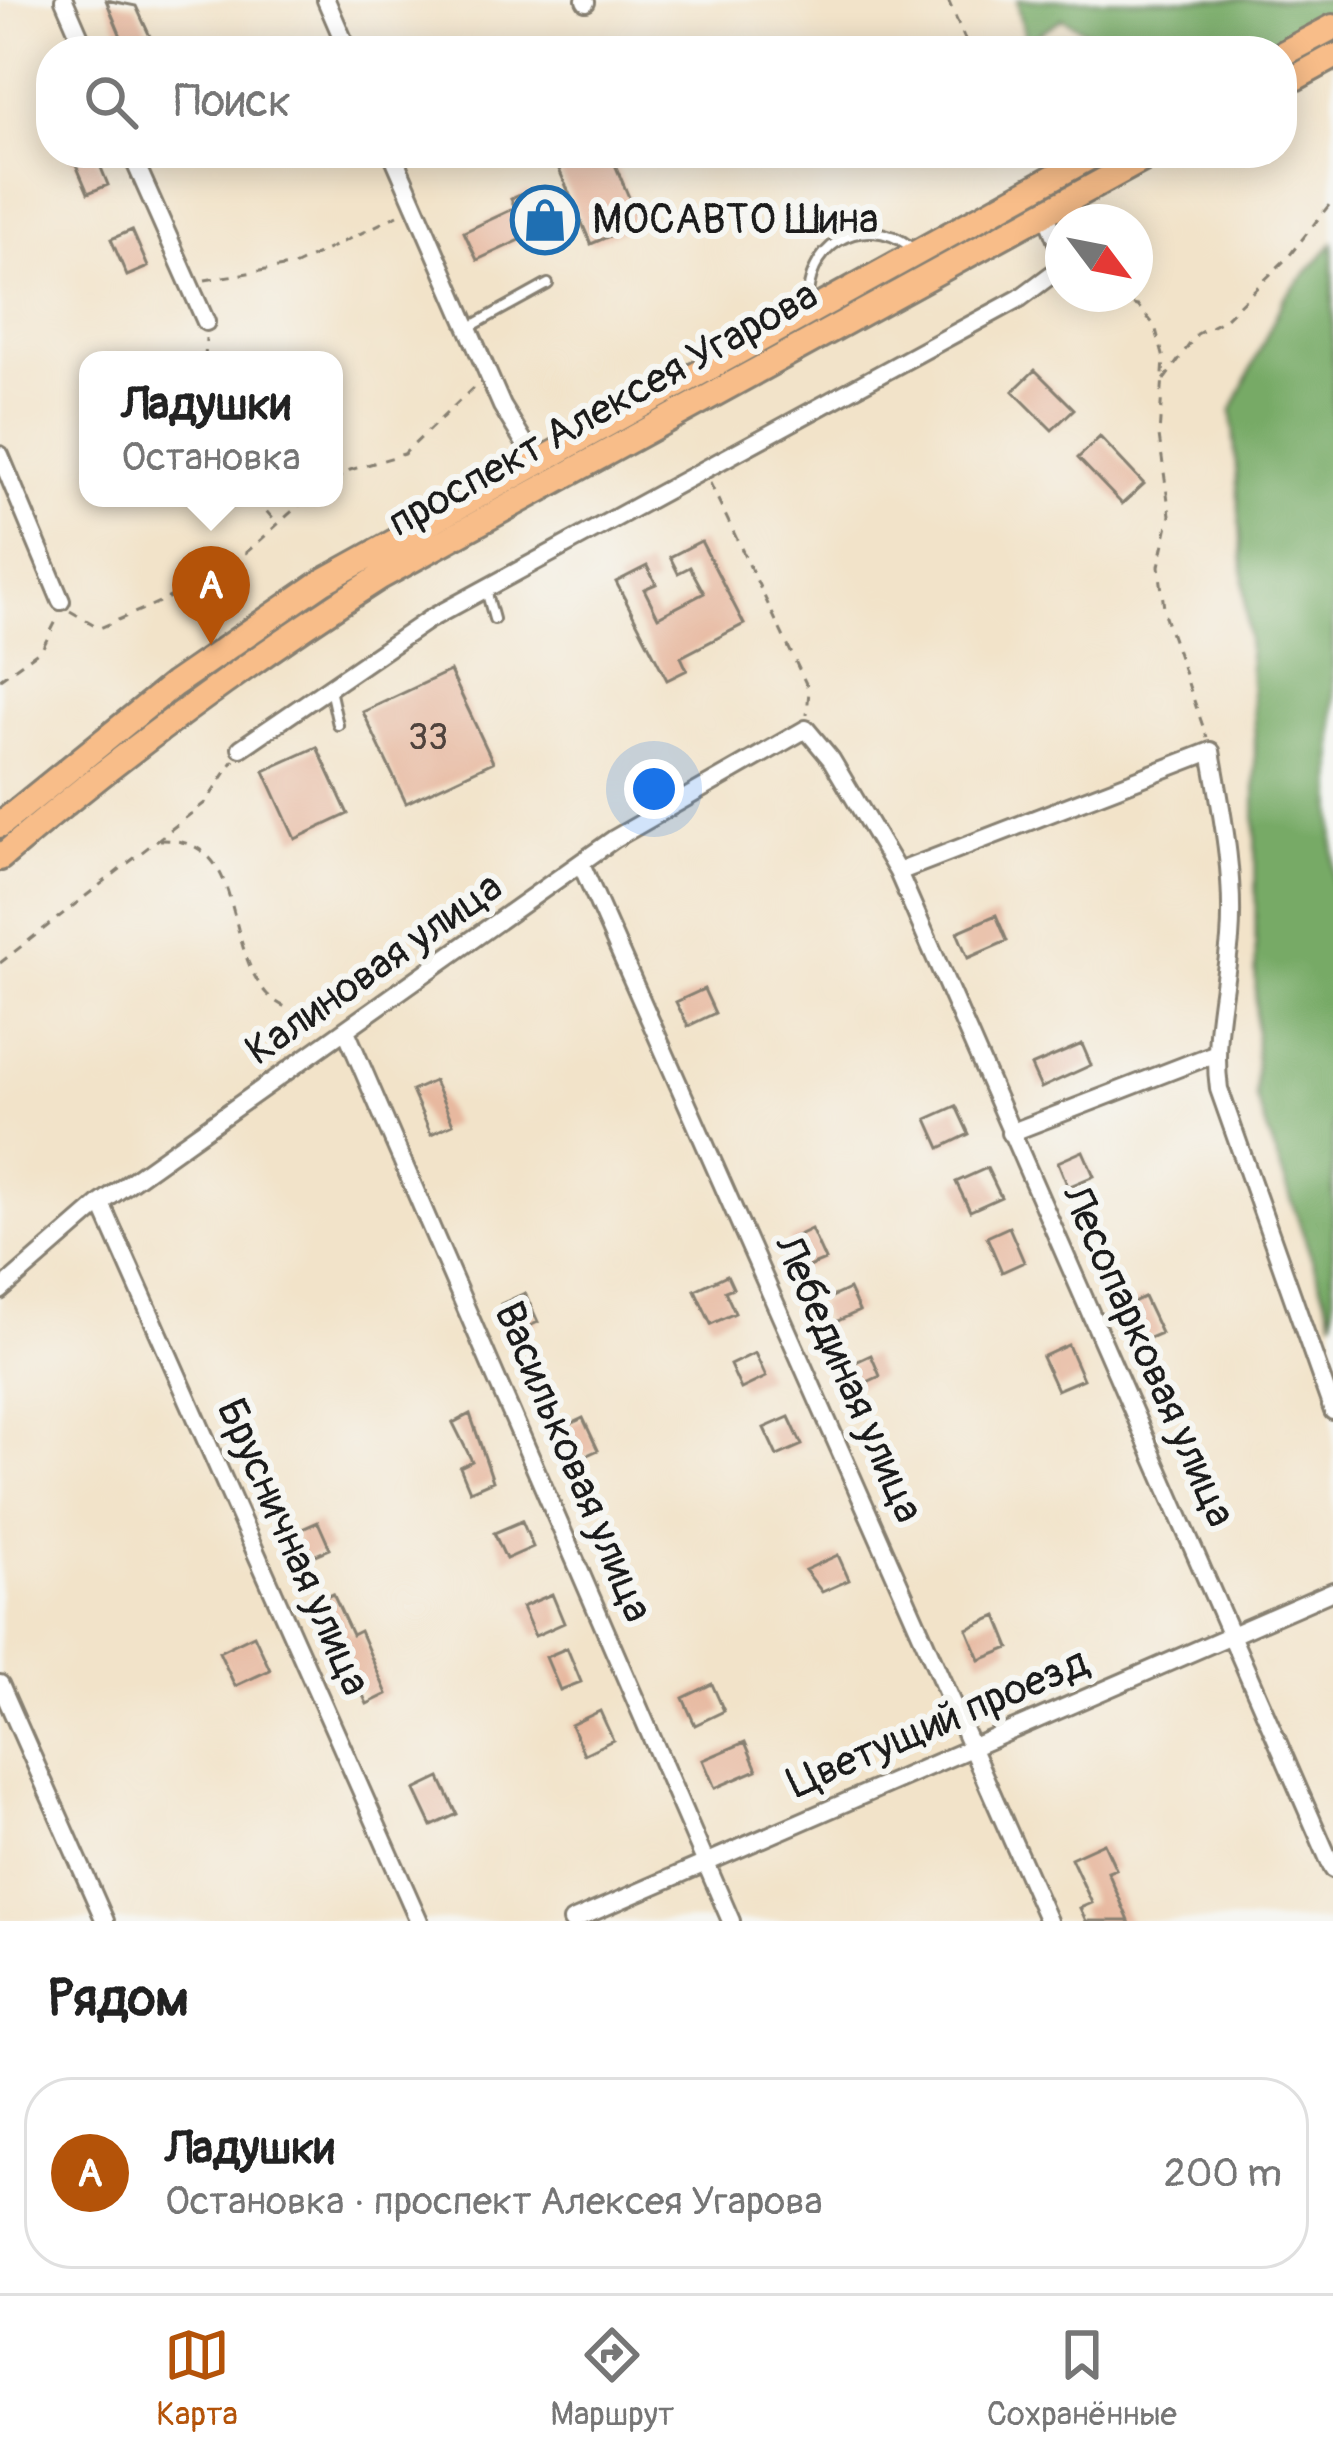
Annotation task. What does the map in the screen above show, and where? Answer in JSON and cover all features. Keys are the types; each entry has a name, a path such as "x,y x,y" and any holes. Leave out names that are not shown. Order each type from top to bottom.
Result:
{"main road":[{"path":"1297,46 1333,27"},
{"path":"1297,77 1333,57"},
{"name":"проспект Алексея Угарова","path":"0,858 85,786 262,652 541,471 809,312 1070,168"},
{"name":"проспект Алексея Угарова","path":"1060,204 1126,168"},
{"name":"проспект Алексея Угарова","path":"0,825 174,684 322,582 1045,212"}],"street":[{"path":"64,0 80,36"},
{"path":"326,0 342,36"},
{"path":"138,168 206,322"},
{"path":"399,168 490,379 541,471"},
{"path":"241,748 428,620 1020,298 1045,276"},
{"path":"0,455 61,601"},
{"name":"Калиновая улица","path":"0,1291 101,1202 347,1033 614,839 806,729"},
{"name":"Лесопарковая улица","path":"806,729 831,759 898,872 1333,1869"},
{"path":"898,872 1211,751 1228,847 1230,936 1214,1054 1219,1090 1333,1412"},
{"name":"Лебединая улица","path":"582,866 1048,1921"},
{"name":"Васильковая улица","path":"347,1033 731,1921"},
{"path":"1010,1133 1214,1054"},
{"name":"Брусничная улица","path":"101,1202 419,1921"},
{"name":"Цветущий проезд","path":"572,1921 1333,1591"},
{"path":"0,1684 105,1921"}],"lane":[{"path":"809,312 809,271 824,252 858,233 892,234 916,253"},
{"path":"468,328 548,284"},
{"path":"485,589 494,619"},
{"path":"330,688 338,725"}],"path":[{"path":"948,0 964,36"},
{"path":"1163,381 1197,334 1224,320 1289,256 1333,200"},
{"path":"188,280 296,266 386,224 415,204"},
{"path":"1143,312 1155,326 1164,359 1159,436 1170,515 1159,566 1165,617 1211,751"},
{"path":"206,322 206,351"},
{"path":"343,475 404,454 477,384 490,379"},
{"path":"704,470 809,690 806,729"},
{"path":"263,507 276,521"},
{"path":"61,601 78,619 100,628 244,554 296,507"},
{"path":"0,679 42,649 58,621 61,601"},
{"path":"0,963 206,802 241,748"},
{"path":"158,840 185,839 207,850 223,874 250,971 270,999 347,1033"}],"green space":[{"path":"1017,0 1333,0 1333,13 1289,36 1094,36 1063,18 1035,36 1025,36"},
{"path":"1333,243 1333,1320 1256,1098 1255,738 1232,410 1284,298"}],"building":[{"path":"106,0 136,6 150,36 121,36"},
{"path":"77,168 101,168 108,185 88,193"},
{"path":"558,168 616,168 640,223 591,244"},
{"path":"529,191 546,228 477,260 464,232 515,208 511,199"},
{"path":"132,230 148,267 127,276 111,239"},
{"path":"1035,370 1074,409 1052,430 1013,391"},
{"path":"1100,437 1144,484 1122,504 1078,458"},
{"path":"701,541 744,624 681,657 687,670 667,680 616,582 647,566 656,584 644,589 658,617 704,593 690,567 678,573 670,557"},
{"path":"450,671 493,762 406,803 363,712"},
{"path":"317,747 348,814 295,839 264,771"},
{"path":"996,915 1007,941 968,958 957,932"},
{"path":"704,989 715,1013 688,1026 676,1002"},
{"path":"1082,1044 1091,1065 1041,1088 1031,1066"},
{"path":"434,1081 453,1124 431,1134 412,1091"},
{"path":"956,1106 969,1134 940,1148 927,1119"},
{"path":"1083,1151 1094,1176 1068,1187 1058,1162"},
{"path":"987,1168 1001,1197 970,1211 956,1182"},
{"path":"1009,1227 1024,1262 1002,1272 987,1237"},
{"path":"811,1229 825,1260 801,1270 788,1240"},
{"path":"727,1275 733,1288 725,1291 735,1313 711,1324 695,1290"},
{"path":"849,1289 859,1311 827,1326 817,1304"},
{"path":"525,1293 538,1322 514,1333 501,1304"},
{"path":"1144,1297 1161,1333 1140,1342 1123,1307"},
{"path":"1068,1345 1083,1379 1057,1390 1042,1357"},
{"path":"755,1353 766,1377 741,1389 730,1365"},
{"path":"871,1355 880,1376 850,1390 841,1369"},
{"path":"470,1414 493,1481 470,1491 460,1467 472,1461 453,1423"},
{"path":"789,1417 802,1445 777,1456 764,1428"},
{"path":"583,1418 598,1450 574,1461 560,1429"},
{"path":"522,1521 533,1547 506,1559 494,1533"},
{"path":"318,1522 330,1549 302,1561 295,1532"},
{"path":"838,1555 849,1580 822,1592 805,1570"},
{"path":"333,1594 352,1635 360,1631 387,1694 367,1704 319,1601"},
{"path":"552,1594 564,1623 535,1636 522,1607"},
{"path":"997,1616 1010,1648 980,1660 967,1629"},
{"path":"254,1635 270,1670 235,1686 219,1652"},
{"path":"567,1648 581,1682 560,1690 546,1657"},
{"path":"712,1684 724,1711 695,1725 683,1698"},
{"path":"600,1711 613,1740 584,1754 571,1725"},
{"path":"745,1742 757,1770 715,1788 703,1760"},
{"path":"440,1778 457,1814 432,1826 415,1790"},
{"path":"1104,1843 1116,1869 1108,1872 1129,1921 1086,1921 1080,1908 1092,1903 1071,1858"}],"place":[{"name":"МОСАВТО Шина","path":"545,220"},
{"name":"Ладушки","path":"211,645"}]}
